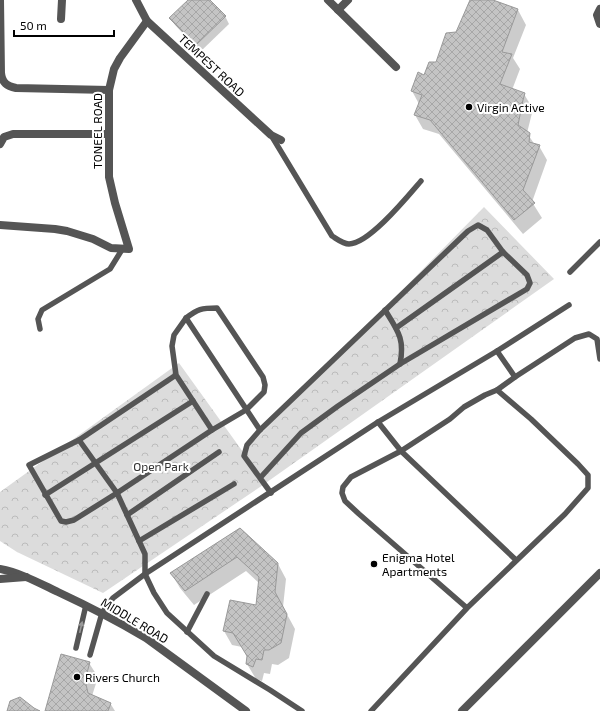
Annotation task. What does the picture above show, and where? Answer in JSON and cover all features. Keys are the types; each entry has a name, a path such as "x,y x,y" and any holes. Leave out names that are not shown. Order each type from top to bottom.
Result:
{"street":[{"path":"0,0 1,78 7,85 16,88 109,90"},
{"path":"61,19 62,0"},
{"name":"TEMPEST ROAD","path":"136,0 147,21 271,135 281,140"},
{"path":"328,0 396,67"},
{"path":"338,10 348,0"},
{"path":"600,9 597,15 600,24"},
{"name":"TONEEL ROAD","path":"126,249 109,177 109,90 114,69 120,58 147,21"},
{"path":"0,144 4,137 13,134 109,134"},
{"path":"0,225 67,231 93,239 111,248 126,249"},
{"name":"MIDDLE ROAD","path":"0,569 26,577 86,605 146,638 246,711"},
{"path":"462,711 599,576"},
{"path":"0,579 26,577"}],"lane":[{"path":"271,135 332,236 349,244 357,242 381,226 422,181"},
{"path":"260,478 301,433 338,406 400,364 527,289 530,283 526,275 503,252 486,230 478,225 468,231 260,430 247,445 244,456 260,478 271,493"},
{"path":"570,272 600,242"},
{"path":"40,328 38,320 42,310 110,269 126,249"},
{"path":"396,328 503,252"},
{"path":"90,655 102,613 113,598 145,574 378,422 569,305"},
{"path":"176,375 78,440 29,465 61,521 66,522 74,520 117,493 212,430 246,410 264,392 265,385 263,376 217,308 202,308 186,318 174,335 172,346 176,375 212,430"},
{"path":"385,310 396,328 402,342 403,351 400,364"},
{"path":"186,318 260,430"},
{"path":"467,608 345,501 342,493 343,487 351,477 401,451 450,419 464,407 497,390 575,338 589,334 597,339 600,359"},
{"path":"497,350 515,377"},
{"path":"371,711 467,608 565,514 588,488 588,475 578,464 497,390"},
{"path":"45,495 193,401"},
{"path":"378,422 401,451 516,560"},
{"path":"78,440 117,493 145,554 145,574 154,593 167,613 214,656 302,711"},
{"path":"127,515 219,452"},
{"path":"139,541 234,484"},
{"path":"187,632 207,594"},
{"path":"76,648 86,605"}],"green space":[{"name":"Open Park","path":"484,207 554,279 260,487 103,593 17,552 0,541 0,492 179,363 243,452"}],"building":[{"path":"188,0 210,0 226,16 196,45 169,18"},
{"name":"Virgin Active","path":"470,0 493,0 518,9 502,52 512,54 500,84 525,93 518,125 530,133 529,142 540,145 523,190 535,203 514,220 430,120 414,115 422,95 411,91 418,72 424,75 429,62 436,62 446,33 456,32"},
{"path":"240,528 278,563 275,592 287,614 281,643 269,650 264,650 262,660 256,659 253,667 246,664 247,656 233,633 223,631 230,600 256,605 259,577 237,557 185,591 170,573"},
{"path":"61,654 90,662 85,680 88,693 111,703 108,711 45,711"},
{"path":"20,697 40,711 7,711 10,701"}],"place":[{"name":"Virgin Active","path":"469,107"},
{"name":"Enigma Hotel Apartments","path":"374,564"},
{"name":"Rivers Church","path":"77,677"}]}
